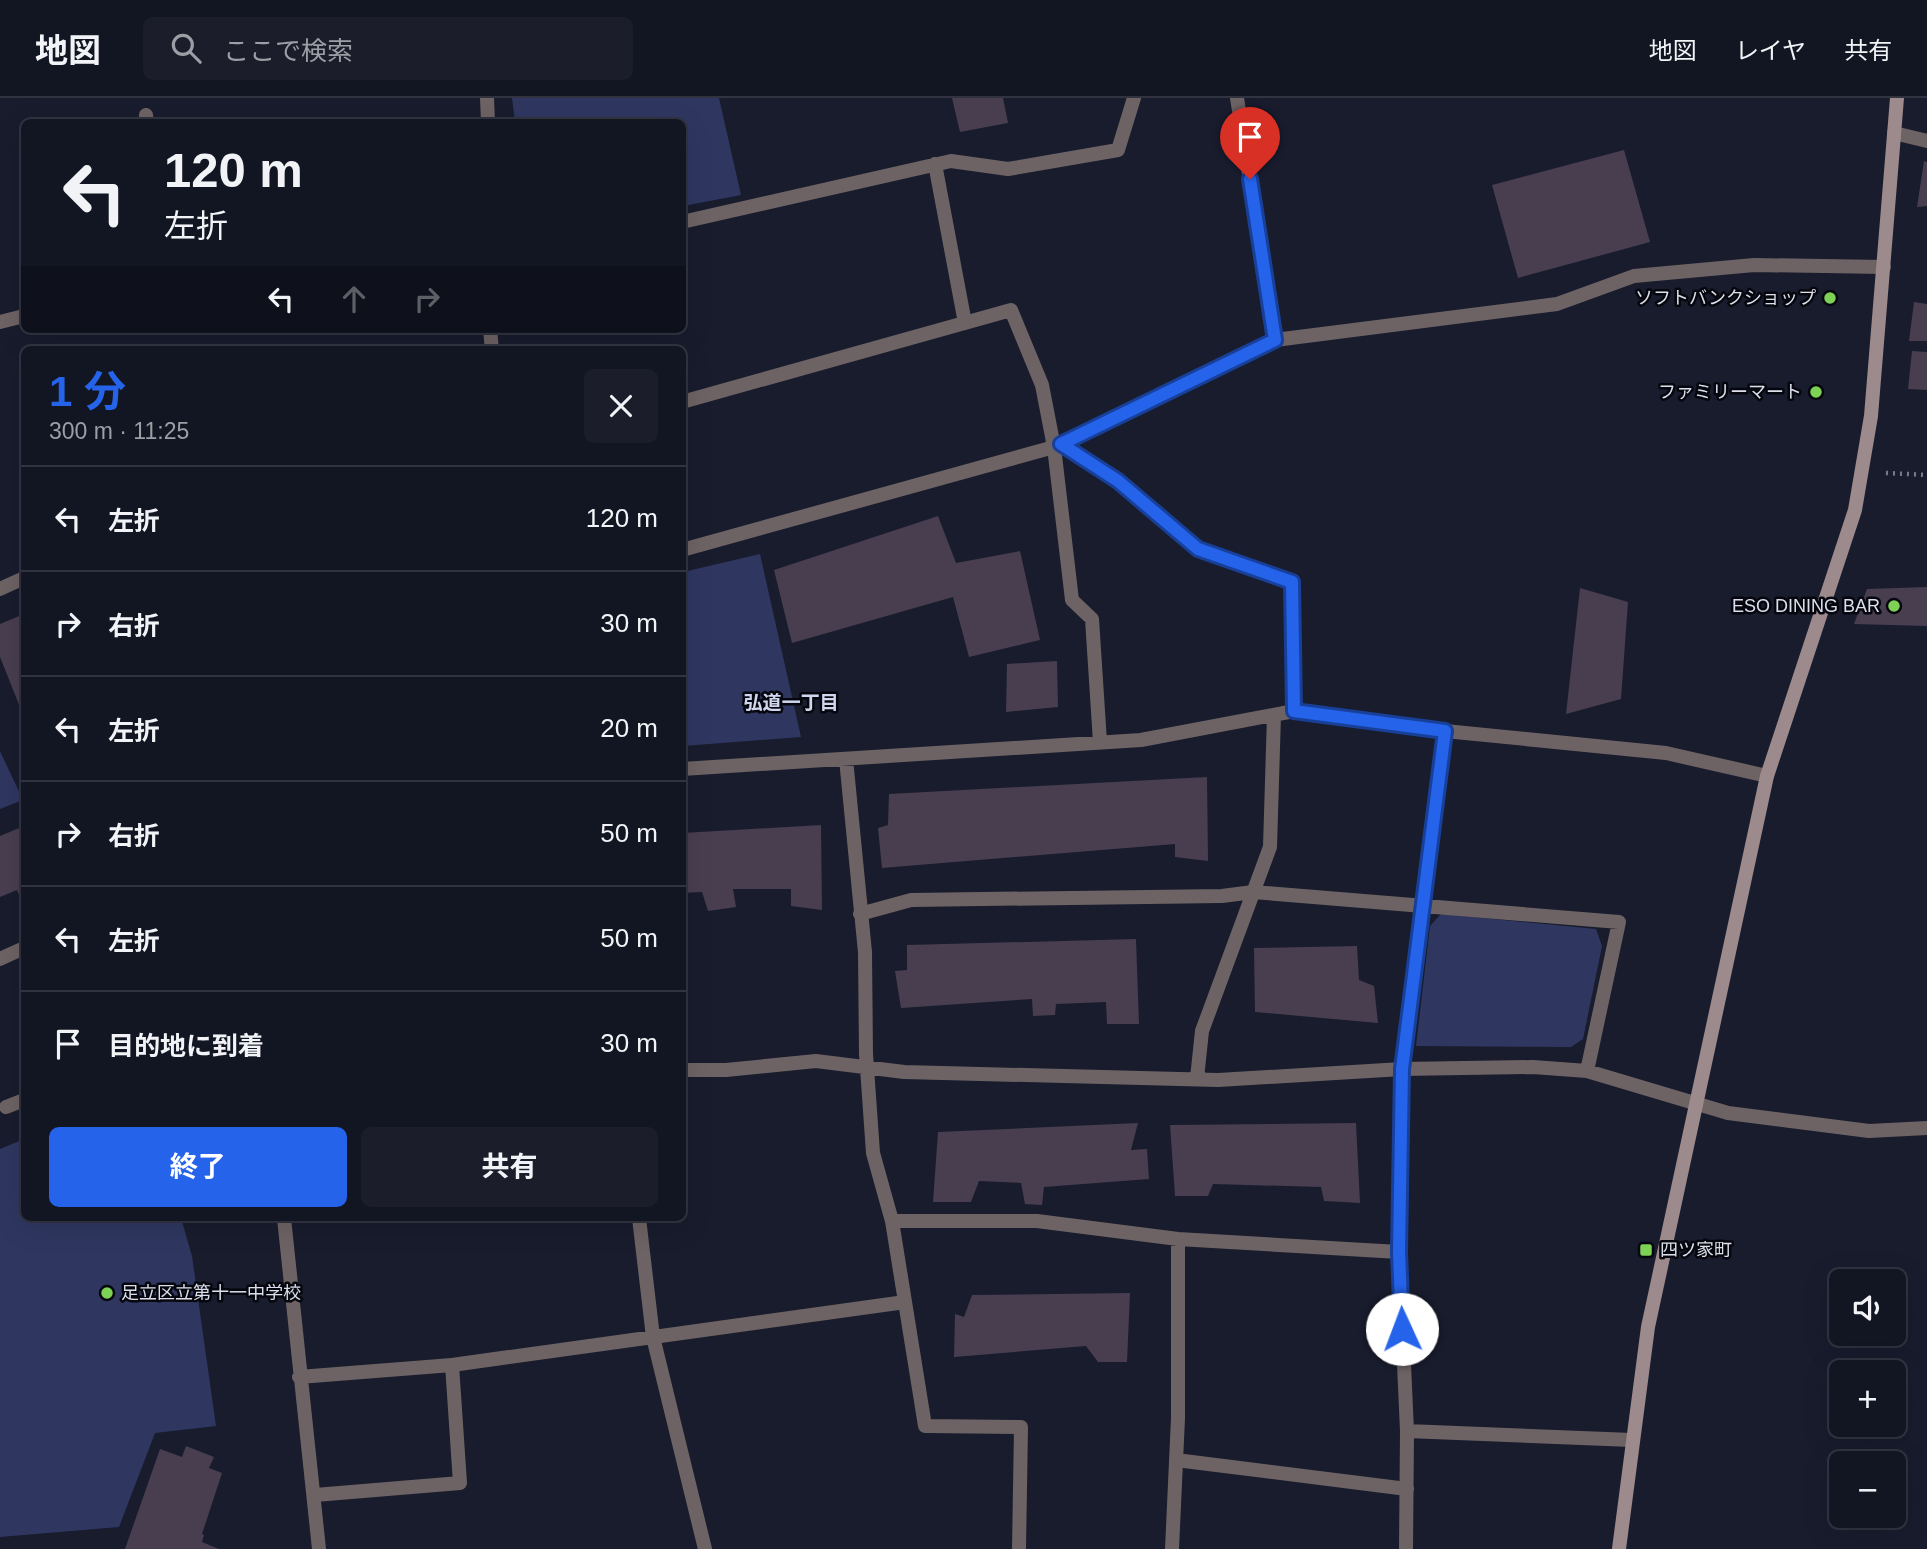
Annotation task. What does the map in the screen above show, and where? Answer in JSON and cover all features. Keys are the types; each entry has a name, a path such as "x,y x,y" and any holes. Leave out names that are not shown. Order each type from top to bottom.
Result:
{"street":[{"path":"487,98 488,119"},
{"path":"686,221 951,161 1008,169 1118,149 1133,98"},
{"path":"1237,98 1275,340"},
{"path":"1619,1549 1648,1327 1767,776 1854,510 1864,468 1897,98"},
{"path":"1894,133 1927,141"},
{"path":"934,164 965,323"},
{"path":"686,549 1058,445 1275,340 1557,304 1634,276 1754,265 1884,267"},
{"path":"686,401 1012,310 1042,386 1058,445 1072,600 1092,619 1100,742"},
{"path":"0,322 21,317"},
{"path":"1058,445 1118,481 1198,549 1292,582 1294,711"},
{"path":"0,589 21,579"},
{"path":"686,769 1140,740 1294,711 1445,731 1665,753 1767,776"},
{"path":"1197,1078 1202,1031 1270,847 1274,715"},
{"path":"1406,1549 1407,1431 1399,1252 1402,1069 1445,731"},
{"path":"845,759 860,915 873,1153 892,1221 925,1426 1021,1427 1019,1549"},
{"path":"860,915 911,900 1208,896 1253,892 1619,922 1587,1071"},
{"path":"0,958 21,949"},
{"path":"686,1070 726,1070 816,1061 904,1072 1218,1080 1402,1069 1533,1067 1587,1071 1728,1112 1869,1131 1927,1128"},
{"path":"6,1107 21,1101"},
{"path":"284,1221 319,1549"},
{"path":"639,1221 653,1337 705,1549"},
{"path":"892,1221 1037,1221 1178,1239 1399,1252"},
{"path":"1172,1549 1176,1460 1178,1239"},
{"path":"299,1377 452,1364 905,1302"},
{"path":"315,1495 460,1483 452,1364"},
{"path":"1407,1431 1632,1440"},
{"path":"1176,1460 1407,1489"}],"path":[{"path":"1864,468 1927,475"}],"shaded area":[{"path":"512,98 719,98 741,195 686,205 686,119 515,119"},
{"path":"760,554 801,737 686,746 686,571"},
{"path":"0,751 21,801 0,809"},
{"path":"1441,914 1596,929 1602,946 1583,1039 1571,1047 1416,1046 1430,926"},
{"name":"足立区立第十一中学校","path":"21,1140 21,1221 182,1221 192,1256 216,1426 155,1433 119,1527 0,1537 0,1149"}],"building":[{"path":"952,98 1003,98 1008,123 960,132"},
{"path":"1624,150 1650,242 1518,278 1492,185"},
{"path":"1924,161 1927,162 1927,206 1917,207"},
{"path":"1914,302 1927,304 1927,341 1909,341"},
{"path":"1912,351 1927,352 1927,390 1908,389"},
{"path":"938,516 956,563 1020,551 1040,640 969,657 953,597 792,643 774,570"},
{"name":"ESO DINING BAR","path":"1927,587 1927,626 1854,624 1867,589"},
{"path":"1580,588 1628,602 1621,699 1566,714"},
{"path":"21,615 21,710 0,657 0,624"},
{"path":"1057,661 1058,707 1006,712 1007,664"},
{"path":"1207,777 1208,861 1175,857 1175,844 882,868 878,828 888,825 889,794"},
{"path":"821,825 822,910 791,906 791,889 733,889 736,907 708,911 702,892 686,893 686,833"},
{"path":"21,827 21,900 17,890 0,897 0,836"},
{"path":"1136,939 1139,1024 1107,1024 1106,1002 1056,1004 1055,1015 1033,1016 1032,999 901,1008 895,971 907,970 907,945"},
{"path":"1357,946 1359,980 1374,986 1378,1023 1255,1012 1254,948"},
{"path":"1138,1123 1131,1150 1147,1149 1149,1179 1044,1187 1042,1205 1025,1204 1021,1183 979,1181 971,1202 933,1202 938,1132"},
{"path":"1356,1123 1360,1203 1324,1201 1321,1187 1213,1184 1208,1196 1175,1196 1170,1125"},
{"path":"1130,1293 1127,1362 1098,1362 1086,1346 954,1357 955,1314 964,1317 972,1295"},
{"path":"186,1446 214,1457 209,1468 222,1473 202,1534 202,1542 219,1549 125,1549 160,1449 182,1457"}],"place":[{"name":"ソフトバンクショップ","path":"1830,298"},
{"name":"ファミリーマート","path":"1816,392"},
{"name":"ESO DINING BAR","path":"1894,606"},
{"name":"四ツ家町","path":"1646,1250"},
{"name":"足立区立第十一中学校","path":"107,1293"}],"district":[{"name":"弘道一丁目","path":"791,702"}],"route":[{"path":"1250,179 1275,340 1061,444 1118,481 1198,549 1213,557 1292,582 1294,711 1445,731 1402,1069 1399,1252 1402,1329"}]}
